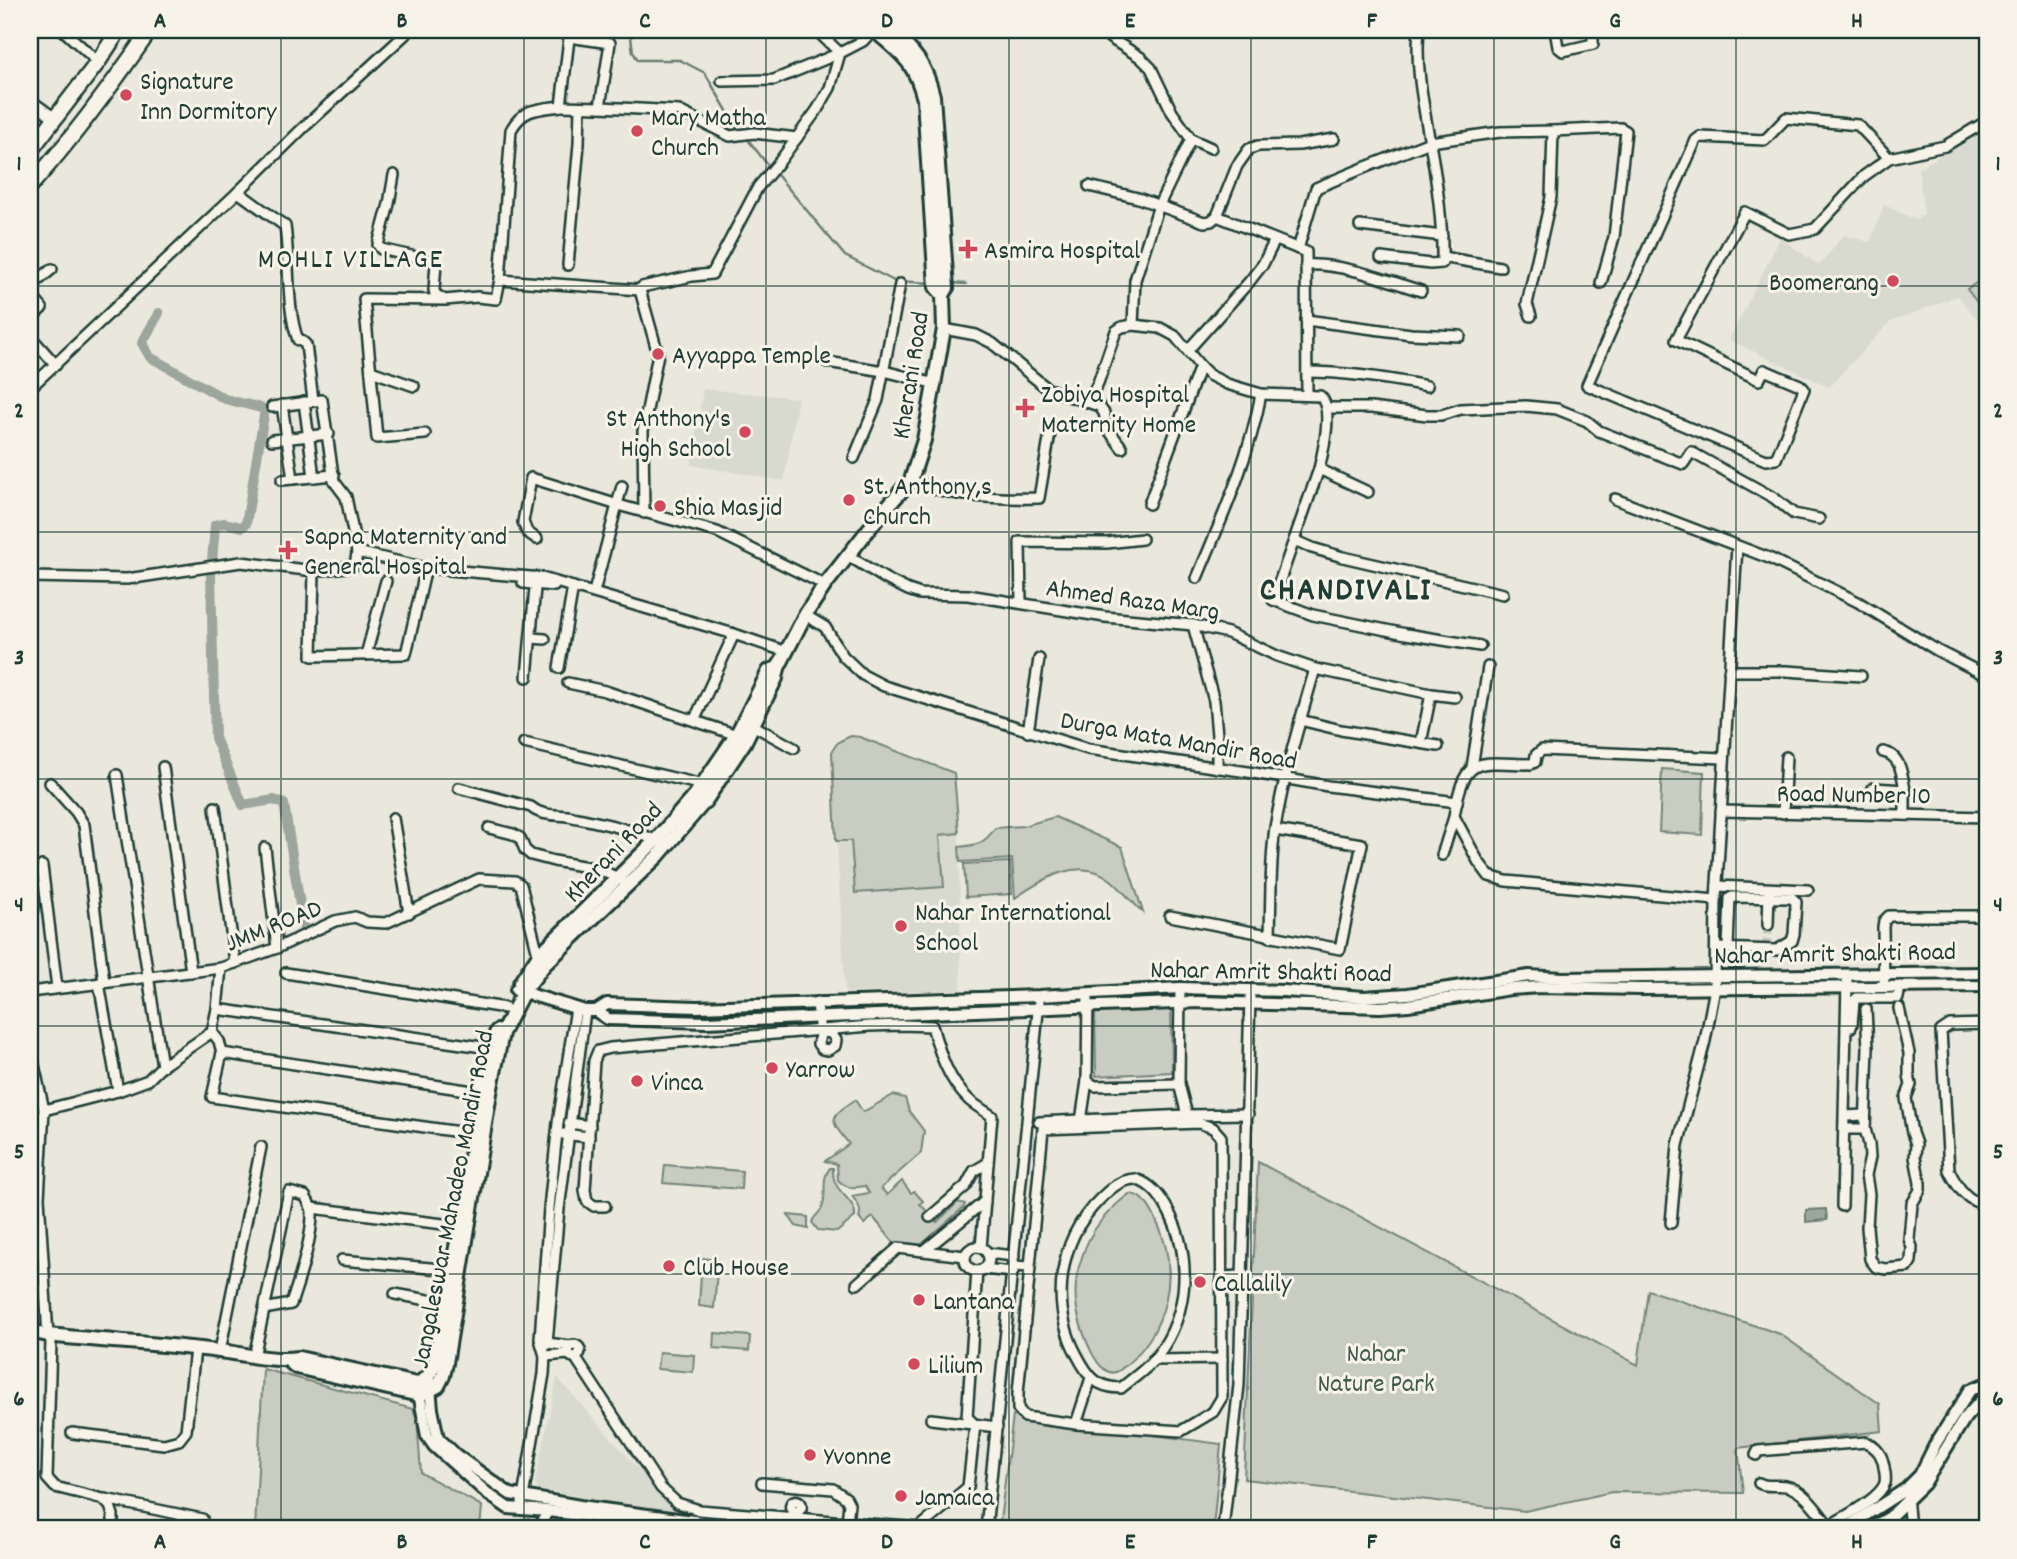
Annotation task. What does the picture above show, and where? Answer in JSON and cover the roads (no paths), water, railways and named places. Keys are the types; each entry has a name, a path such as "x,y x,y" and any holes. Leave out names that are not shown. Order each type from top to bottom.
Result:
{"main road":[{"path":"30,186 119,76 150,30"},
{"name":"Kherani Road","path":"874,30 911,63 924,99 942,285"},
{"name":"Kherani Road","path":"519,991 541,961 618,878 661,844 706,800 749,723 769,671 778,668 805,615 847,555 911,480 924,440 936,384 944,330 942,285 933,96 928,76 920,61 891,30"},
{"path":"30,151 98,62 117,32 138,47"},
{"name":"Kherani Road","path":"541,961 632,883 742,736"},
{"name":"Jangaleswar Mahadeo Mandir Road","path":"30,1331 254,1357 288,1360 299,1358 422,1390 438,1386 446,1363 486,1092 490,1048 505,1008 519,991"},
{"name":"Jangaleswar Mahadeo Mandir Road","path":"422,1390 433,1369 474,1134 502,1033 519,991"}],"street":[{"path":"63,30 98,62"},
{"path":"30,388 410,30"},
{"path":"816,30 840,54"},
{"path":"722,81 774,80 840,54 863,41 874,30"},
{"path":"1381,258 1442,263 1442,236 1420,73 1419,30"},
{"path":"1555,30 1558,47 1563,51 1593,44 1592,30"},
{"path":"561,106 569,33 610,43 600,107"},
{"path":"1110,38 1140,57 1151,68 1172,112 1191,139 1211,148"},
{"path":"640,290 642,286 712,274 758,187 797,138 830,88 840,54"},
{"path":"30,100 56,119"},
{"path":"425,434 377,438 364,299 496,299 500,280 511,130 518,118 531,110 561,106 679,111 730,136 754,133 797,138"},
{"path":"568,265 580,107"},
{"path":"1889,158 1858,125 1786,118 1765,140 1700,137 1696,140 1587,385 1766,460 1776,459 1804,389 1764,370 1759,380 1676,340 1745,212 1790,234 1815,229 1864,176 1889,158 1945,146 1987,121"},
{"path":"1298,249 1316,188 1430,142 1500,132 1620,128 1626,131 1614,237 1601,283"},
{"path":"1531,316 1527,304 1551,197 1553,131"},
{"path":"1133,326 1135,280 1159,205 1191,139"},
{"path":"1089,186 1159,205 1205,222 1211,221 1217,216 1237,166 1249,149 1334,139"},
{"path":"394,176 378,244 381,249 436,263 435,294 444,300"},
{"path":"238,192 285,226 296,336 306,345 308,436 314,477"},
{"path":"1217,216 1306,252 1307,395"},
{"path":"1360,226 1442,236"},
{"path":"1188,351 1256,273 1275,240"},
{"path":"1442,257 1500,267"},
{"path":"1306,265 1353,272 1421,291"},
{"path":"30,287 52,269"},
{"path":"500,280 640,290"},
{"path":"854,458 878,400 900,284"},
{"path":"640,290 658,354 643,431 644,513"},
{"path":"30,294 42,308 30,318"},
{"path":"1307,320 1411,334 1460,336"},
{"path":"1087,402 1098,383 1116,331 1122,327 1133,326 1160,328 1175,336 1209,375 1227,384 1261,394 1320,396 1325,400 1327,408 1324,449 1273,600 1313,615 1480,646"},
{"path":"944,330 976,335 992,343 1048,389 1099,407 1104,413 1108,429 1122,448"},
{"path":"30,336 56,365"},
{"path":"827,362 884,371 936,384"},
{"path":"1149,504 1200,366"},
{"path":"370,371 414,386"},
{"path":"1307,372 1368,375 1427,386"},
{"path":"1197,578 1242,466 1261,394"},
{"path":"30,577 127,579 241,562 314,571 353,566 357,552 346,497 334,481 323,400 277,406 288,438 293,479"},
{"path":"1327,408 1371,408 1427,415 1441,415 1461,409 1527,406 1557,409 1683,464 1691,452 1774,498 1794,514 1819,519"},
{"path":"911,480 928,487 973,497 1039,498 1050,433"},
{"path":"272,440 329,434"},
{"path":"1319,469 1368,492"},
{"path":"282,480 334,475"},
{"path":"537,539 527,532 523,522 531,478 644,513 717,532 825,586"},
{"path":"594,592 622,486"},
{"path":"1615,499 1769,558 1858,602 1938,651 1987,676"},
{"path":"1021,603 1020,542 1079,544 1142,540"},
{"path":"1294,540 1343,557 1503,594"},
{"path":"1671,1223 1678,1145 1705,1041 1715,982 1723,758 1737,545"},
{"path":"357,552 426,568 573,587 787,652"},
{"name":"Ahmed Raza Marg","path":"847,555 886,579 920,594 968,595 1105,617 1194,625 1224,632 1277,656 1315,669 1455,697"},
{"path":"314,571 312,656 406,654 426,568"},
{"path":"527,677 536,581"},
{"path":"523,583 536,581 556,586"},
{"path":"366,655 386,582"},
{"path":"559,668 573,587"},
{"name":"Durga Mata Mandir Road","path":"805,615 825,627 843,656 863,675 884,686 1088,750 1457,802"},
{"path":"1194,625 1214,701 1217,768"},
{"path":"695,719 734,634"},
{"path":"531,638 545,639"},
{"path":"1028,732 1039,659"},
{"path":"1472,767 1488,667"},
{"path":"1270,937 1275,830 1284,779 1315,669"},
{"path":"1729,671 1786,671 1861,676"},
{"path":"568,683 605,691 742,736"},
{"path":"1421,743 1431,694"},
{"path":"1300,720 1341,730 1438,746"},
{"path":"749,723 794,748"},
{"path":"524,744 703,785"},
{"path":"1442,855 1465,775 1472,767 1482,763 1531,764 1542,750 1723,758"},
{"path":"1883,752 1894,757 1901,770 1905,790 1905,816"},
{"path":"1783,813 1786,757"},
{"path":"163,767 191,971"},
{"path":"117,775 162,1066"},
{"path":"50,783 76,811 84,825 102,983 118,1090"},
{"path":"458,788 531,807 537,812 572,817 639,834 661,844"},
{"path":"1872,789 1905,790"},
{"path":"215,807 235,963"},
{"name":"Road Number 10","path":"1721,811 1987,817"},
{"path":"1454,816 1489,876 1506,881 1716,900"},
{"path":"393,818 409,913"},
{"path":"489,828 520,838 524,850 531,855 554,862 599,869 632,883"},
{"path":"1170,916 1270,937 1340,948 1362,844 1275,830"},
{"path":"265,848 277,948"},
{"path":"42,866 57,988"},
{"name":"JMM ROAD","path":"30,992 221,968 277,948 335,921 355,918 386,923 479,879 515,881 521,885 541,961"},
{"path":"1716,947 1777,950 1791,940 1794,934 1796,902 1793,898 1769,893 1717,886"},
{"path":"1728,948 1730,898 1808,890"},
{"path":"1768,925 1769,893"},
{"path":"1884,981 1882,927 1889,916 1987,916"},
{"path":"44,1110 148,1080 162,1066 212,1032 221,968"},
{"name":"Nahar Amrit Shakti Road","path":"519,991 608,1019 706,1022 822,1017 933,1017 1180,1003 1380,1007 1408,1005 1510,984 1529,976 1640,977 1715,982 1884,981 1987,973"},
{"path":"286,974 505,1008"},
{"path":"1640,977 1640,989"},
{"path":"1842,1206 1847,981"},
{"name":"Nahar Amrit Shakti Road","path":"1884,981 1900,986 1987,986"},
{"name":"Nahar Amrit Shakti Road","path":"586,1010 607,1004 697,1007 1039,996 1180,988 1364,997 1510,984 1640,989 1715,982"},
{"path":"1846,1027 1851,1027 1854,1001 1857,998 1898,998 1900,986"},
{"path":"1180,988 1179,1084 1187,1115"},
{"path":"1155,990 1156,1004"},
{"path":"1223,1529 1239,1385 1251,990"},
{"path":"1081,1121 1087,1081 1088,994"},
{"path":"986,1529 1039,996"},
{"path":"817,1002 823,1032"},
{"path":"1866,1009 1868,1048 1865,1129 1870,1157 1866,1175 1870,1194 1867,1227 1870,1259 1877,1267 1885,1269 1908,1267 1911,1261 1912,1247 1909,1239 1912,1203 1920,1190 1915,1157 1916,1144 1906,1098 1911,1085 1909,1053 1899,1008"},
{"path":"217,1009 490,1048"},
{"path":"562,1134 569,1123 586,1010"},
{"path":"522,1503 545,1349 545,1320 562,1134 586,1010"},
{"path":"1987,1024 1950,1025 1941,1031 1949,1170 1958,1190 1979,1204 1987,1205"},
{"path":"605,1206 594,1206 587,1201 585,1191 594,1061 598,1051 902,1025 932,1027 940,1055 952,1080 970,1101 992,1116 985,1200 984,1250 988,1263 980,1270 967,1417 975,1425"},
{"path":"212,1032 219,1041 222,1053 212,1097 474,1134"},
{"path":"30,1047 44,1110 39,1198 48,1335 51,1341 47,1478 55,1487 202,1519 202,1529"},
{"path":"222,1053 486,1092"},
{"path":"1087,1081 1095,1086 1179,1084"},
{"path":"1039,1122 1248,1114"},
{"path":"1844,1116 1865,1115"},
{"path":"569,1123 590,1126"},
{"path":"1199,1123 1213,1128 1221,1137 1222,1277 1222,1397 1213,1412 1181,1431 1076,1424 1025,1417 1018,1409 1044,1129 1199,1123"},
{"path":"1844,1129 1865,1129"},
{"path":"562,1134 589,1137"},
{"path":"220,1351 261,1147"},
{"path":"930,1217 966,1186 974,1171 988,1163"},
{"path":"1135,1179 1154,1189 1174,1222 1183,1257 1184,1276 1179,1313 1172,1330 1153,1360 1121,1388 1106,1387 1091,1378 1076,1354 1066,1328 1062,1310 1062,1273 1073,1237 1082,1221 1107,1193 1124,1180 1135,1179"},
{"path":"254,1357 264,1309 289,1192 305,1196 312,1208 311,1225 291,1304 264,1309"},
{"path":"925,1250 985,1200"},
{"path":"312,1208 460,1226"},
{"path":"857,1284 898,1248 965,1256"},
{"path":"965,1256 970,1250 984,1250 1013,1265"},
{"path":"965,1256 968,1266 980,1270 1013,1265 1030,1267"},
{"path":"342,1259 452,1270"},
{"path":"1222,1277 1243,1276"},
{"path":"395,1294 445,1303"},
{"path":"72,1433 164,1444 179,1440 186,1431 195,1349"},
{"path":"545,1349 571,1352 661,1488 677,1503 699,1510 796,1514 847,1522 919,1528 968,1487 975,1425"},
{"path":"1153,1360 1222,1359"},
{"path":"1076,1424 1091,1378"},
{"path":"1869,1529 1890,1517 1907,1494 1970,1390 1987,1383"},
{"path":"422,1390 439,1438 456,1455 522,1503 548,1511 679,1529"},
{"path":"1844,1529 1924,1485 1965,1418 1987,1397"},
{"path":"931,1419 997,1427"},
{"path":"1756,1455 1758,1451 1866,1442 1877,1449 1883,1458 1886,1477 1884,1486 1877,1495 1831,1527 1795,1490 1784,1486 1763,1486 1759,1483"},
{"path":"762,1483 833,1489 849,1504 847,1522"},
{"path":"1907,1494 1910,1529"},
{"path":"103,1499 110,1506 113,1529"},
{"path":"522,1503 753,1529"},
{"path":"538,1529 548,1511"},
{"path":"791,1529 796,1514"},
{"path":"796,1514 798,1529"},
{"path":"595,1517 610,1529"}],"waterway":[{"path":"630,30 633,52 638,60 680,60 705,73 737,128"},
{"path":"749,141 767,164"},
{"path":"778,176 845,256 894,281 931,283"},
{"path":"952,283 966,284"},
{"path":"159,313 142,343 150,357 225,399 265,409 246,524 242,527 225,523 215,525 211,574 215,738 243,805 274,800 284,804 304,930"}],"tunnel":[{"path":"1767,948 1768,925"}],"place":[{"name":"Signature Inn Dormitory","path":"126,95"},
{"name":"Mary Matha Church","path":"637,131"},
{"name":"Asmira Hospital","path":"968,249"},
{"name":"Boomerang","path":"1893,281"},
{"name":"Ayyappa Temple","path":"658,354"},
{"name":"Zobiya Hospital Maternity Home","path":"1025,408"},
{"name":"St Anthony's High School","path":"745,432"},
{"name":"St. Anthony,s Church","path":"849,500"},
{"name":"Shia Masjid","path":"660,506"},
{"name":"Sapna Maternity and General Hospital","path":"288,550"},
{"name":"Nahar International School","path":"901,926"},
{"name":"Yarrow","path":"772,1068"},
{"name":"Vinca","path":"637,1081"},
{"name":"Club House","path":"669,1266"},
{"name":"Callalily","path":"1200,1282"},
{"name":"Lantana","path":"919,1300"},
{"name":"Lilium","path":"914,1364"},
{"name":"Yvonne","path":"810,1455"},
{"name":"Jamaica","path":"901,1496"}],"district":[{"name":"MOHLI VILLAGE","path":"351,257"},
{"name":"CHANDIVALI","path":"1346,587"}],"park label":[{"name":"Nahar Nature Park","path":"1376,1367"}]}
